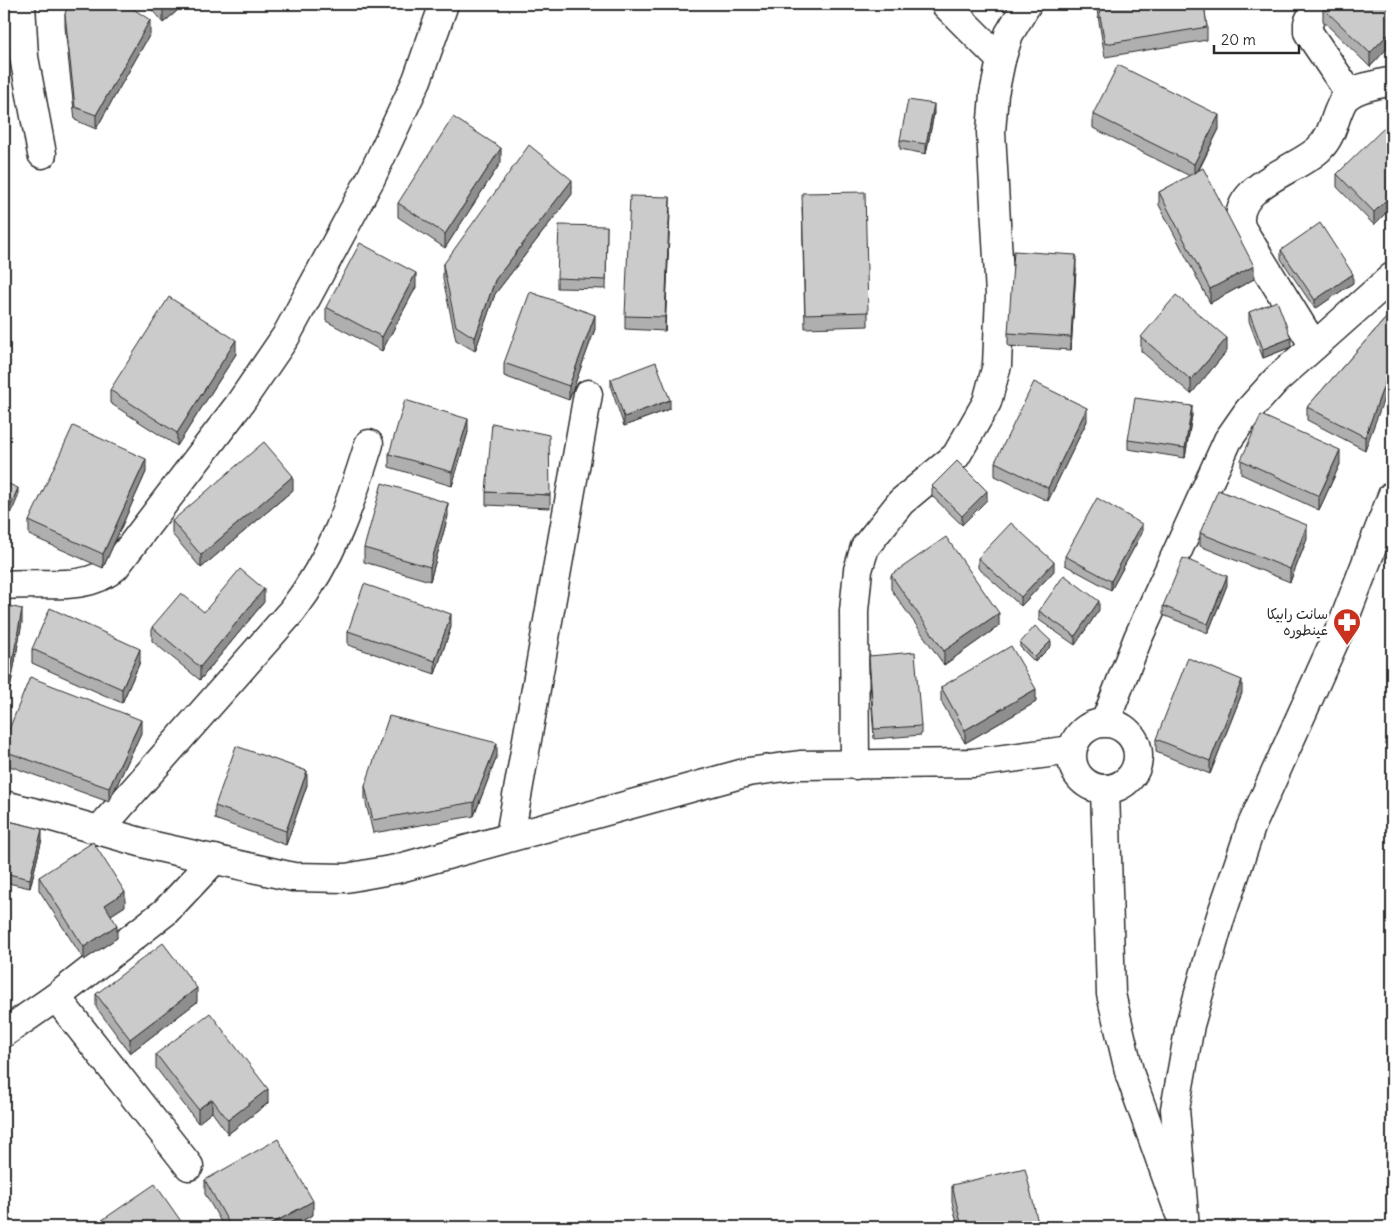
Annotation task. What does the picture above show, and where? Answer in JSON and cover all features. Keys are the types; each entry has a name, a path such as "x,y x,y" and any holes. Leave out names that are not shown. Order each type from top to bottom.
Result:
{"street":[{"path":"21,4 24,57 42,154"},
{"path":"4,585 72,583 105,576 115,567 232,414 286,336 372,178 417,80 444,4"},
{"path":"945,4 1001,60"},
{"path":"855,765 854,611 858,570 865,547 901,502 956,456 987,402 997,365 1000,295 991,132 994,94 1009,34 1027,4"},
{"path":"1317,4 1308,22 1308,32 1350,94"},
{"path":"1314,346 1240,222 1242,207 1250,195 1319,149 1330,134 1344,101 1350,94 1363,88 1392,82"},
{"path":"1105,722 1138,638 1228,440 1249,410 1276,380 1392,277"},
{"path":"510,836 588,394"},
{"path":"100,830 292,611 309,588 334,544 351,502 369,444"},
{"path":"1185,1227 1175,1109 1190,1024 1220,919 1250,827 1344,620 1392,496"},
{"path":"1105,722 1116,724 1126,730 1134,739 1138,750 1138,762 1134,772 1121,784 1105,789 1094,787 1084,781 1076,772 1072,762 1072,750 1076,739 1084,730 1094,724 1105,722"},
{"path":"4,806 100,830 154,846 293,877 346,878 396,869 510,836 748,772 800,765 973,763 1072,750"},
{"path":"1105,789 1110,994 1130,1075 1185,1227"},
{"path":"4,1033 56,997 165,912 215,859"},
{"path":"56,997 189,1166"}],"building":[{"path":"68,4 126,4 150,20 96,115 75,107 65,14"},
{"path":"159,4 169,4 163,9"},
{"path":"1098,4 1204,4 1207,27 1105,44"},
{"path":"1327,4 1392,4 1392,30 1370,53 1323,8"},
{"path":"1118,65 1219,115 1194,164 1093,114"},
{"path":"908,100 934,104 926,144 900,140"},
{"path":"453,117 501,148 445,234 398,203"},
{"path":"1388,124 1392,129 1392,194 1374,212 1337,174"},
{"path":"529,145 572,180 495,280 475,338 456,326 443,265"},
{"path":"1203,168 1254,266 1210,289 1159,192"},
{"path":"865,192 868,312 805,314 802,193"},
{"path":"630,196 670,197 665,317 625,316"},
{"path":"1320,223 1353,274 1315,300 1281,250"},
{"path":"559,225 607,226 606,280 557,278"},
{"path":"360,243 416,273 382,337 326,307"},
{"path":"1014,251 1076,255 1071,337 1008,333"},
{"path":"530,292 595,315 569,386 504,363"},
{"path":"1176,295 1227,338 1191,380 1141,337"},
{"path":"169,297 236,340 177,433 110,390"},
{"path":"1277,301 1291,338 1263,349 1249,312"},
{"path":"1386,318 1392,319 1392,363 1365,437 1307,407"},
{"path":"656,362 670,400 624,417 611,379"},
{"path":"1034,382 1087,408 1048,488 995,462"},
{"path":"1135,398 1192,406 1185,448 1128,440"},
{"path":"405,400 468,419 452,472 389,454"},
{"path":"1261,415 1340,450 1319,496 1241,460"},
{"path":"492,423 549,435 550,495 486,492"},
{"path":"73,426 146,459 103,554 29,521"},
{"path":"264,442 293,476 201,555 172,521"},
{"path":"957,461 987,491 962,516 932,486"},
{"path":"4,482 18,488 4,521"},
{"path":"382,483 448,503 430,567 364,548"},
{"path":"1218,490 1307,525 1290,569 1200,533"},
{"path":"1097,498 1142,524 1111,581 1065,556"},
{"path":"1011,523 1054,562 1021,597 978,558"},
{"path":"946,537 999,613 944,651 891,575"},
{"path":"1183,558 1227,576 1208,624 1163,606"},
{"path":"240,569 264,589 200,667 152,627 181,593 204,612"},
{"path":"1064,575 1099,601 1075,636 1039,611"},
{"path":"364,584 451,614 435,661 348,631"},
{"path":"4,605 22,609 10,675 4,674"},
{"path":"50,608 140,649 122,689 32,649"},
{"path":"1035,626 1051,641 1035,657 1020,643"},
{"path":"1011,646 1036,689 965,730 941,687"},
{"path":"915,652 921,726 874,729 869,656"},
{"path":"1188,658 1242,680 1210,761 1156,739"},
{"path":"30,677 141,720 109,788 4,751 4,742"},
{"path":"389,716 497,743 474,802 373,820 365,786"},
{"path":"236,746 307,771 286,831 215,806"},
{"path":"4,820 42,829 30,879 4,873"},
{"path":"93,842 125,892 105,905 117,925 84,947 39,877"},
{"path":"163,943 197,988 130,1039 96,994"},
{"path":"210,1013 268,1089 228,1120 212,1099 198,1109 156,1054"},
{"path":"278,1139 313,1201 266,1227 231,1227 205,1180"},
{"path":"1025,1168 1039,1227 962,1227 952,1185"},
{"path":"155,1184 185,1227 92,1227"}],"place":[{"name":"سانت رابيكا عينطوره","path":"1347,646"}]}
